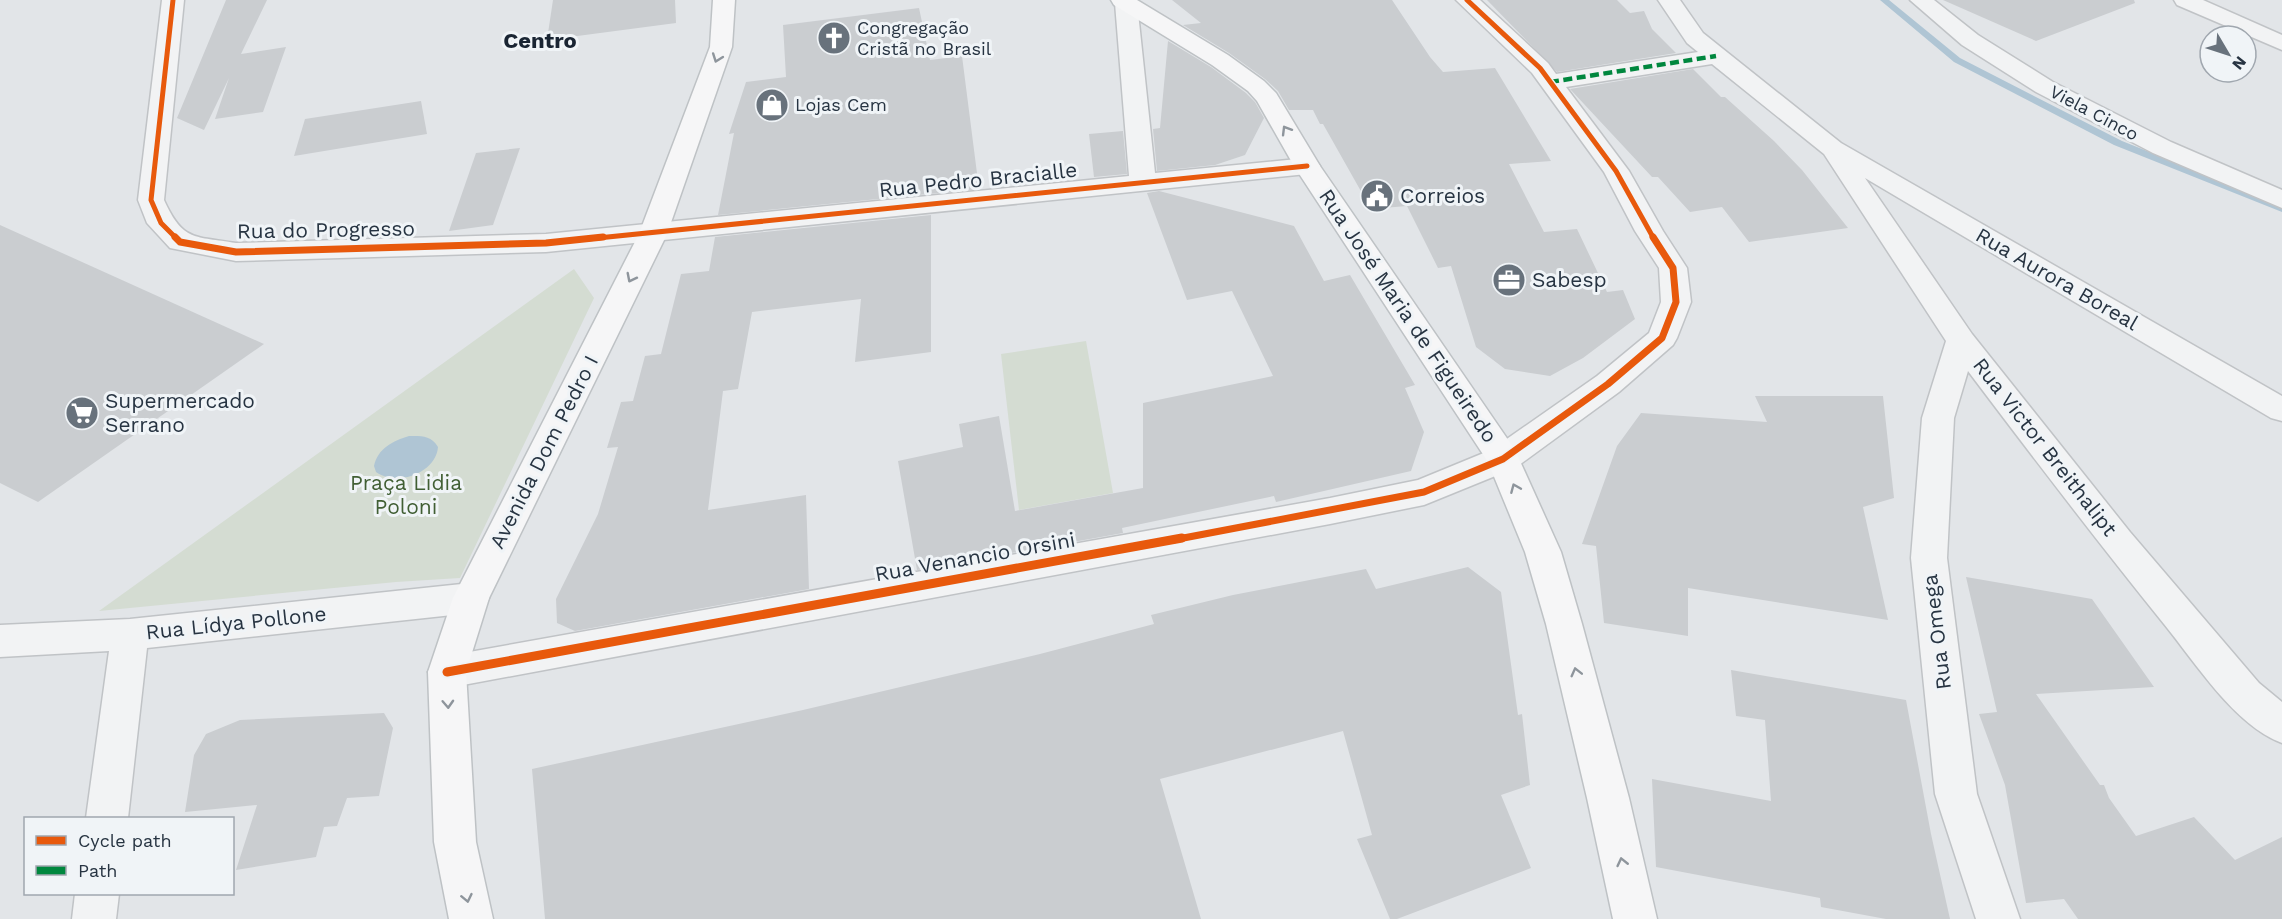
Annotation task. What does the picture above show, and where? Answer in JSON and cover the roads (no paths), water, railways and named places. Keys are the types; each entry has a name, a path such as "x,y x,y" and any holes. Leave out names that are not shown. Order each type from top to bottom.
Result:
{"main road":[{"name":"Avenida Dom Pedro I","path":"471,919 455,842 447,672 471,598 653,234 721,47 724,0"},
{"name":"Rua José Maria de Figueiredo","path":"1124,1 1220,60 1256,86 1267,98 1307,166 1503,459 1543,552 1564,624 1608,798 1635,919"}],"street":[{"name":"Rua do Progresso","path":"173,0 151,200 161,223 180,242 236,252 546,243 653,234"},
{"name":"Rua Venancio Orsini","path":"447,672 1424,492 1503,459 1608,384 1662,338 1676,302 1673,268 1649,231 1616,171 1539,68 1467,0"},
{"path":"1669,0 1695,38 1832,148"},
{"name":"Viela Cinco","path":"1921,0 1969,40 2045,87 2166,151 2282,200"},
{"path":"2185,0 2282,43"},
{"path":"1124,1 1143,181"},
{"path":"1550,82 1716,56"},
{"name":"Rua Victor Breithalipt","path":"1832,148 1961,341 2118,542 2237,686 2282,726"},
{"name":"Rua Aurora Boreal","path":"1832,148 2282,410"},
{"name":"Rua Pedro Bracialle","path":"653,234 1143,181 1307,166"},
{"name":"Rua Omega","path":"1961,341 1938,418 1929,558 1956,794 1998,919"},
{"name":"Rua Lídya Pollone","path":"0,641 130,634 471,598"},
{"path":"106,817 130,634"},
{"path":"93,919 97,895"}],"water":[{"path":"409,436 425,437 432,440 438,447 436,456 430,464 414,475 404,478 394,478 376,472 374,466 379,454 392,443"}],"waterway":[{"path":"1884,0 1957,60 2118,143 2282,209"}],"place":[{"name":"Congregação Cristã no Brasil","path":"834,38"},
{"name":"Lojas Cem","path":"772,105"},
{"name":"Correios","path":"1377,196"},
{"name":"Sabesp","path":"1509,280"},
{"name":"Supermercado Serrano","path":"82,413"}],"district":[{"name":"Centro","path":"540,40"}],"park label":[{"name":"Praça Lidia Poloni","path":"406,495"}]}
